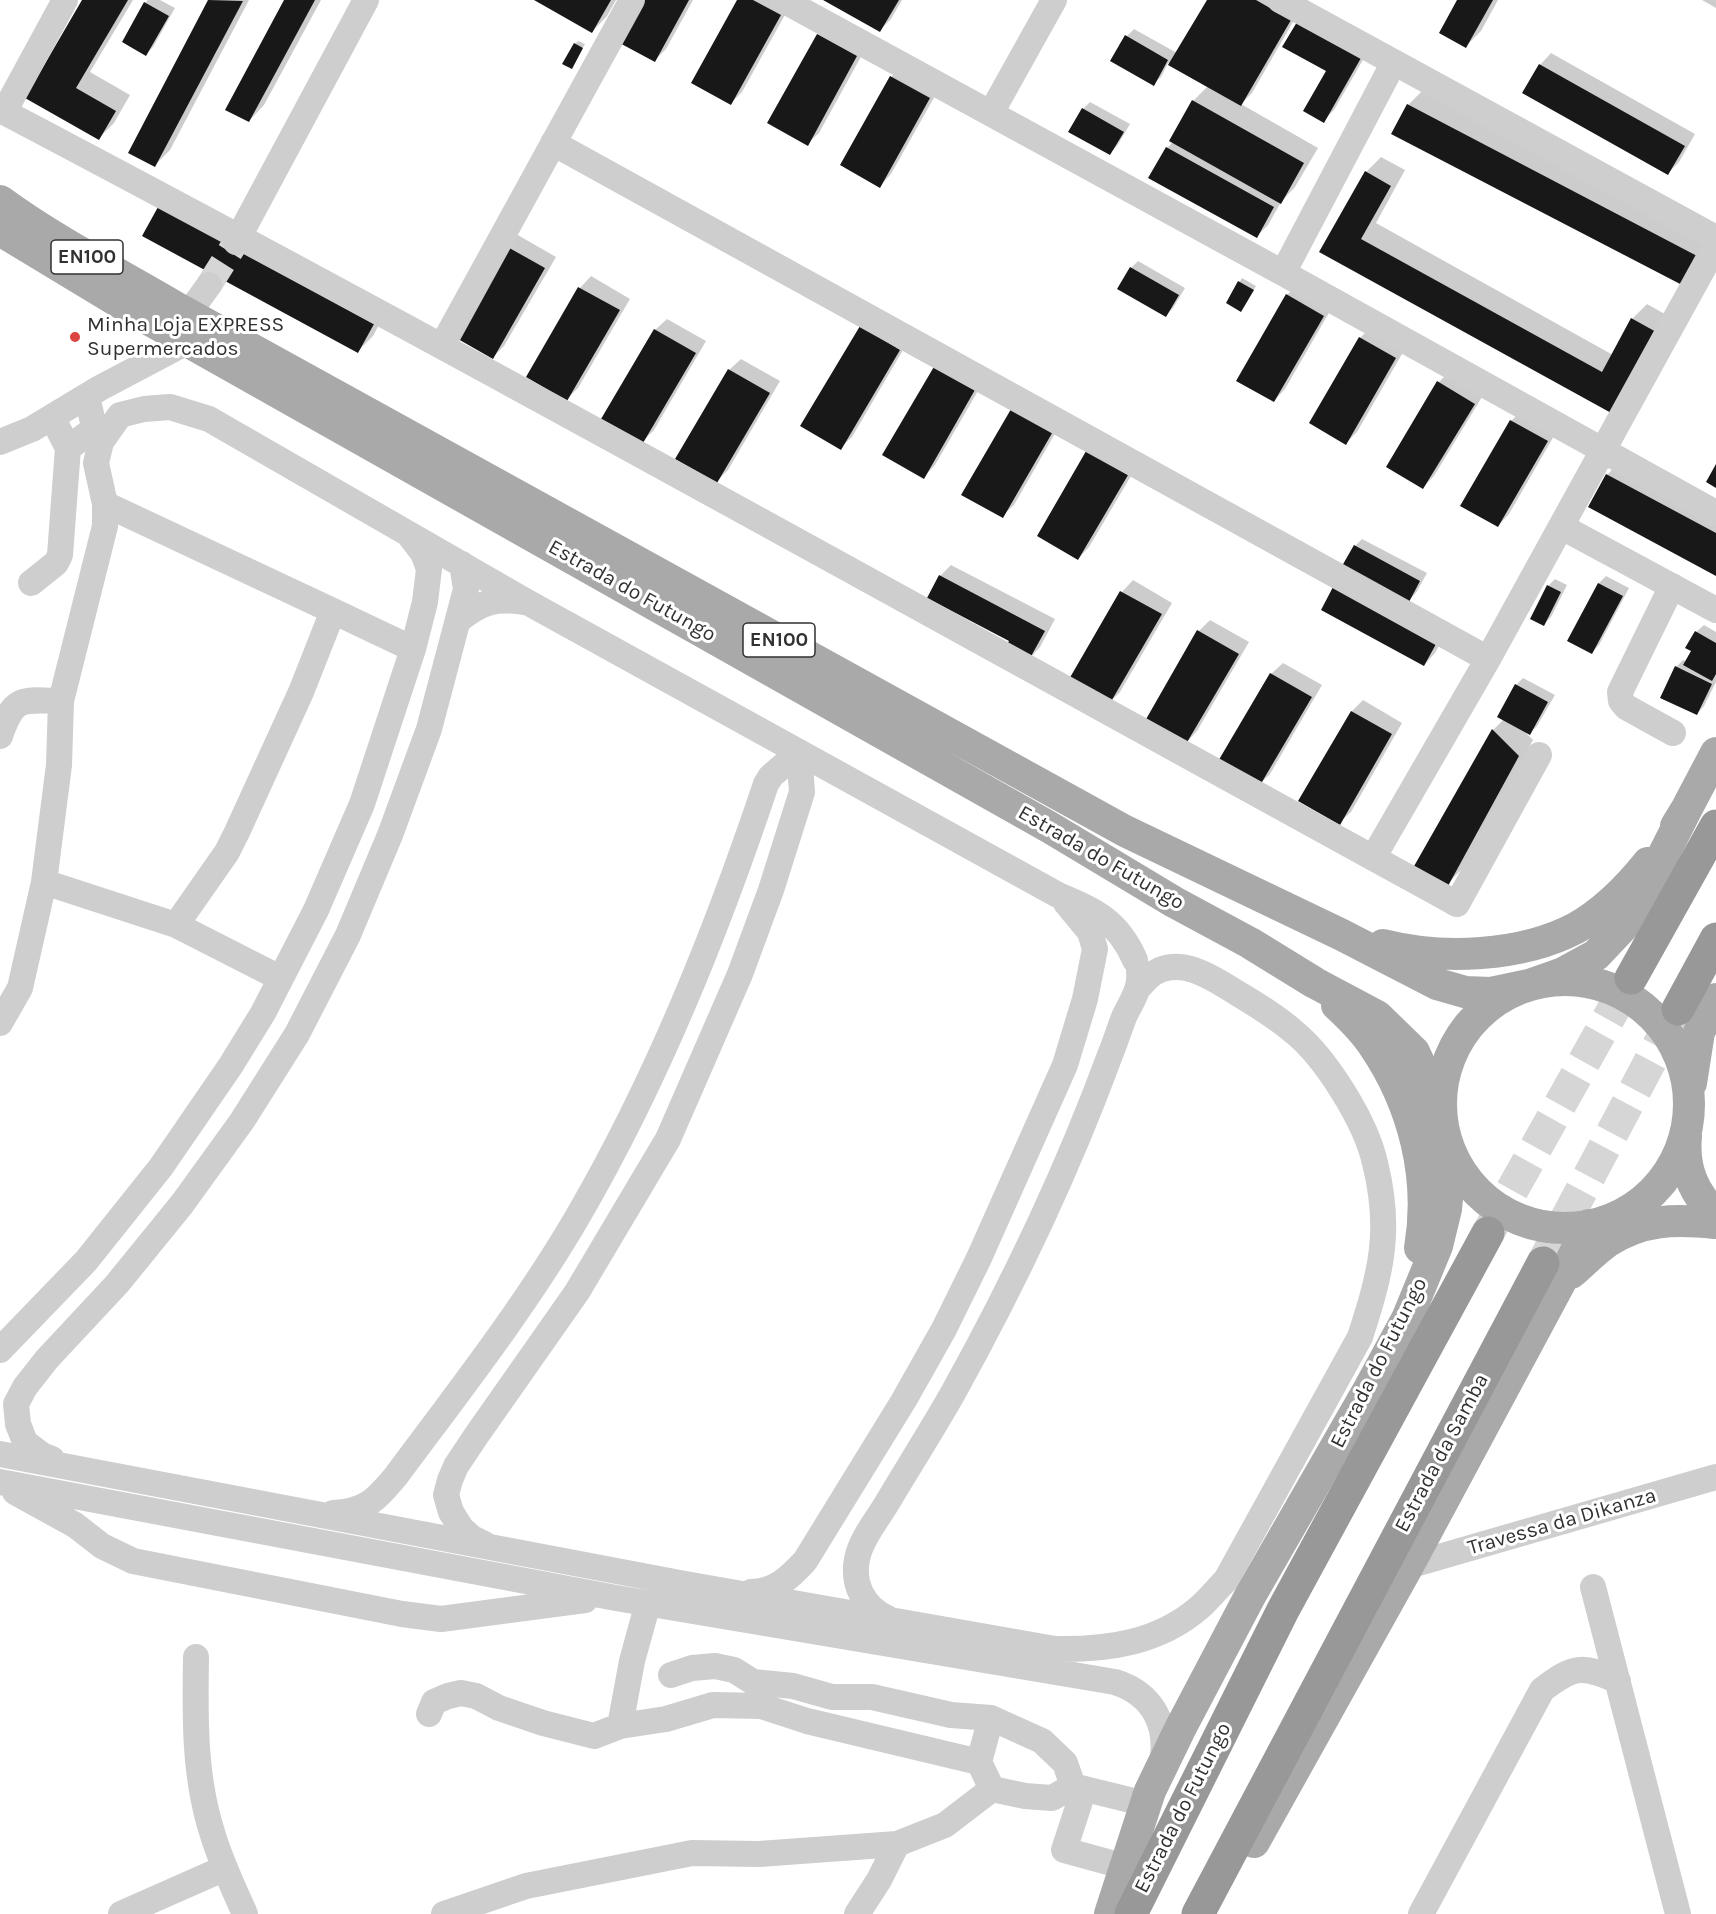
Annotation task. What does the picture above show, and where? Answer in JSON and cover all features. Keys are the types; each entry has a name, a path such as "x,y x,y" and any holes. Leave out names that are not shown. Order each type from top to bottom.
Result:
{"highway":[{"path":"1630,978 1716,826"},
{"path":"1678,1009 1716,939"},
{"name":"Estrada do Futungo","path":"1125,1912 1283,1610 1488,1233"},
{"name":"Estrada da Samba","path":"1198,1914 1341,1642 1552,1272"}],"main road":[{"name":"Estrada do Futungo","path":"0,201 188,328 1049,827 1174,902 1377,1016 1414,1052 1432,1091 1442,1124 1449,1177 1446,1209 1437,1246 1402,1329 1244,1607 1181,1727 1146,1804 1126,1867"},
{"name":"Estrada do Futungo","path":"0,230 589,537 939,726 1125,831 1342,935 1437,984 1466,992 1491,993 1530,985"},
{"path":"1716,753 1632,917 1596,955 1563,973 1530,985 1494,1003 1479,1015 1455,1047 1442,1085 1442,1124 1455,1161 1465,1178 1494,1206 1511,1215 1549,1226 1569,1227 1636,1212 1663,1209 1690,1213 1716,1221"},
{"path":"1342,935 1401,950 1431,954 1503,950 1540,942 1576,928 1606,907 1635,879 1687,808"},
{"path":"1530,985 1572,980 1613,989 1648,1011 1663,1027 1679,1054 1688,1084 1686,1168 1693,1188 1716,1221"},
{"path":"1315,983 1374,1045 1397,1085 1414,1128 1423,1177 1424,1227 1416,1278 1402,1329"},
{"path":"1214,1914 1408,1566 1552,1272 1599,1222 1628,1210 1645,1198 1672,1166 1681,1146 1688,1116 1692,1069 1699,1032 1716,999"},
{"path":"1552,1272 1607,1242 1647,1224 1680,1219 1716,1221"},
{"path":"1125,1912 1126,1867"}],"street":[{"path":"65,0 4,112 442,346 1457,904 1539,755"},
{"path":"238,239 366,0"},
{"path":"442,346 632,0"},
{"path":"783,0 1716,513"},
{"path":"991,113 1054,0"},
{"path":"1280,0 1716,238"},
{"path":"1283,273 1394,62"},
{"path":"554,143 1488,659"},
{"path":"1373,858 1562,527 1716,245"},
{"path":"0,442 33,429 188,328 208,285"},
{"path":"93,392 120,415"},
{"path":"68,447 94,427 93,392"},
{"path":"0,1023 20,988 44,882 59,765 61,701 105,526 105,504 96,463 101,442 120,415 170,407 209,419 527,602 1058,895 1083,906 1109,922 1127,942 1140,972 1140,986"},
{"path":"31,583 56,563 60,555 68,447 52,417"},
{"path":"105,504 413,649"},
{"path":"1562,527 1716,610"},
{"path":"0,1350 86,1262 167,1159 263,1013 316,910 362,804 413,649 425,602 429,569 423,553 406,531"},
{"path":"425,602 434,585 462,564"},
{"path":"81,1469 42,1455 25,1442 18,1424 16,1404 25,1387 47,1359 117,1284 182,1204 242,1121 297,1034 348,935 390,835 429,729 466,589 462,564"},
{"path":"1672,586 1620,692 1621,701 1626,707 1673,733"},
{"path":"459,621 472,610 488,602 504,599 527,602"},
{"path":"176,925 237,832 301,692 333,610"},
{"path":"0,736 11,708 21,701 61,701"},
{"path":"742,720 759,742 764,754 765,784"},
{"path":"309,1512 336,1513 362,1508 381,1494 520,1307 577,1217 644,1092 700,964 732,882 765,784 799,752"},
{"path":"490,1546 472,1538 461,1528 451,1512 447,1495 450,1480 469,1446 577,1292 668,1139 740,974 798,807 802,792 799,752"},
{"path":"798,807 811,794 841,784 856,783"},
{"path":"44,882 176,925 280,978"},
{"path":"736,1592 762,1591 775,1587 788,1579 805,1561 904,1400 963,1289 994,1224 1065,1065 1086,999 1095,949 1090,932 1076,913 1058,895"},
{"path":"1091,968 1101,957 1113,952 1125,953 1135,960"},
{"path":"0,1454 736,1592 1055,1649 1085,1650 1114,1647 1144,1639 1172,1626 1199,1608 1226,1580 1360,1337 1374,1294 1384,1247 1384,1205 1375,1160 1355,1114 1338,1084 1296,1033 1216,980 1185,967 1170,967 1154,973 1140,986 1125,1016 1102,1078 1047,1209 999,1308 951,1397 863,1543 856,1572 859,1588 866,1603 875,1612 888,1619"},
{"path":"280,978 279,992 286,1004 298,1008 311,1004 315,1000"},
{"path":"245,1042 256,1034 270,1035 282,1051 279,1064"},
{"path":"644,1092 642,1105 650,1117 655,1120 669,1120 680,1111"},
{"path":"611,1156 615,1151 628,1147 640,1152 648,1164 645,1177"},
{"path":"994,1224 994,1238 1009,1251 1022,1249 1032,1240"},
{"path":"963,1289 967,1284 980,1279 993,1283 1000,1295 999,1308"},
{"name":"Travessa da Dikanza","path":"1408,1566 1716,1478"},
{"path":"0,1482 616,1598 1115,1682 1131,1687 1145,1697 1153,1709 1162,1726 1165,1747 1162,1767"},
{"path":"0,1488 19,1494 75,1525 102,1546 133,1561 402,1614 441,1619 567,1601 616,1598"},
{"path":"1593,1587 1678,1914"},
{"path":"620,1726 632,1661 648,1603"},
{"path":"196,1658 195,1727 202,1795 225,1868 245,1914"},
{"path":"671,1675 692,1668 715,1666 734,1670 753,1682 794,1686 832,1697 872,1697 951,1714 991,1718 1042,1741 1065,1763 1078,1788 1064,1850 1126,1867"},
{"path":"1421,1914 1542,1690 1560,1676 1576,1669 1598,1671 1618,1681"},
{"path":"739,1706 753,1682"},
{"path":"429,1714 434,1702 461,1693 476,1696 499,1708 543,1723 594,1736 620,1726 666,1719 713,1705 761,1706 807,1721 979,1762"},
{"path":"991,1718 979,1762 992,1788 1025,1796 1052,1798 1078,1788 1146,1804"},
{"path":"444,1914 476,1909 526,1886 692,1853 759,1854 897,1844 945,1825 992,1788"},
{"path":"857,1914 879,1880 897,1844"},
{"path":"121,1914 225,1868"}],"building":[{"path":"82,0 128,0 76,88 116,111 99,140 25,98"},
{"path":"208,0 243,1 155,167 128,153"},
{"path":"284,0 315,0 249,122 225,110"},
{"path":"534,0 611,0 592,33"},
{"path":"637,0 689,0 655,62 614,40"},
{"path":"737,0 753,0 781,15 731,105 691,83"},
{"path":"823,0 899,0 880,32"},
{"path":"1207,0 1256,0 1291,20 1241,106 1168,65"},
{"path":"1457,0 1493,0 1466,48 1439,33"},
{"path":"144,2 169,16 146,56 122,42"},
{"path":"1297,22 1361,58 1324,123 1303,111 1326,71 1282,47"},
{"path":"817,34 857,56 808,146 767,123"},
{"path":"1125,35 1168,60 1154,86 1110,61"},
{"path":"574,43 583,48 572,69 562,64"},
{"path":"1539,64 1685,146 1668,175 1522,93"},
{"path":"890,76 930,98 880,188 840,165"},
{"path":"1192,100 1304,163 1281,204 1169,141"},
{"path":"1407,104 1699,257 1684,286 1391,134"},
{"path":"1082,108 1124,132 1110,155 1068,132"},
{"path":"1166,147 1274,207 1257,238 1148,178"},
{"path":"1365,171 1391,186 1361,239 1602,372 1631,318 1658,333 1613,414 1319,252"},
{"path":"158,207 374,324 358,353 142,236"},
{"path":"504,245 545,268 493,359 451,335"},
{"path":"1130,267 1179,295 1166,317 1117,289"},
{"path":"1238,281 1254,290 1241,312 1226,303"},
{"path":"578,287 620,310 567,401 526,377"},
{"path":"1286,294 1324,316 1274,402 1236,381"},
{"path":"860,326 900,350 841,450 800,426"},
{"path":"654,329 696,353 643,443 601,419"},
{"path":"1359,337 1396,358 1346,445 1309,423"},
{"path":"935,365 976,388 924,479 882,455"},
{"path":"728,369 770,393 717,483 675,459"},
{"path":"1437,381 1475,404 1423,489 1386,467"},
{"path":"1014,404 1055,428 1003,518 961,495"},
{"path":"1510,420 1548,441 1498,527 1460,506"},
{"path":"1089,446 1131,470 1078,560 1037,536"},
{"path":"1716,464 1716,488 1706,482"},
{"path":"1606,474 1716,533 1716,576 1588,507"},
{"path":"1354,545 1420,581 1409,602 1342,566"},
{"path":"939,575 1045,631 1029,660 1005,648 1009,641 927,598"},
{"path":"1598,583 1623,596 1592,654 1567,641"},
{"path":"1547,585 1561,592 1544,626 1530,619"},
{"path":"1333,587 1436,644 1424,666 1321,610"},
{"path":"1120,591 1162,614 1109,705 1068,681"},
{"path":"1197,630 1239,654 1186,744 1145,721"},
{"path":"1695,631 1716,643 1716,674 1712,681 1683,665 1691,651 1685,648"},
{"path":"1675,666 1712,684 1697,715 1660,698"},
{"path":"1270,673 1312,697 1259,787 1217,763"},
{"path":"1515,684 1548,702 1530,735 1497,717"},
{"path":"1351,711 1392,734 1340,825 1298,801"},
{"path":"1492,729 1519,756 1448,886 1409,875"}],"tunnel":[{"path":"209,285 236,242"},
{"path":"1488,1233 1631,978"},
{"path":"1543,1263 1678,1009"}],"place":[{"name":"Minha Loja EXPRESS Supermercados","path":"75,337"}]}
